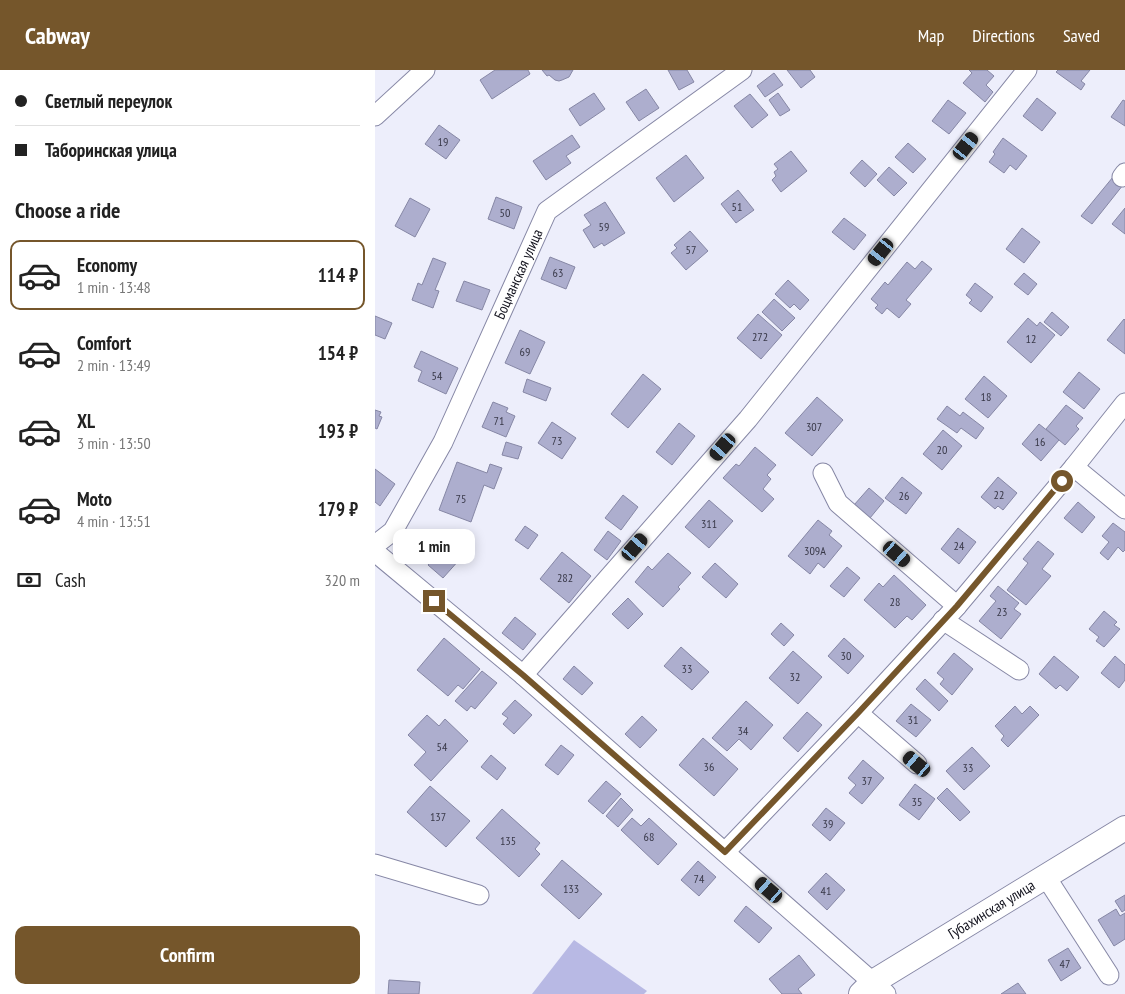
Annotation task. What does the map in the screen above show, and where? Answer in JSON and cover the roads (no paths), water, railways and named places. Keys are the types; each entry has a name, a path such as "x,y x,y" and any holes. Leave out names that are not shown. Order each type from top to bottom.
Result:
{"main road":[{"name":"Губахинская улица","path":"873,990 1046,876 1125,828"}],"street":[{"path":"375,116 383,101 425,70"},
{"name":"Боцманская улица","path":"375,546 393,531 443,442 547,211 742,70"},
{"path":"523,675 748,419 1027,70"},
{"path":"725,852 957,606 1074,467 1125,403"},
{"path":"1074,467 1125,509"},
{"path":"823,473 838,503 957,606"},
{"path":"375,552 523,675 725,852 873,990"},
{"path":"943,620 1019,670"},
{"path":"858,713 917,764"},
{"path":"375,864 479,895"},
{"path":"1046,876 1109,975"}]}
